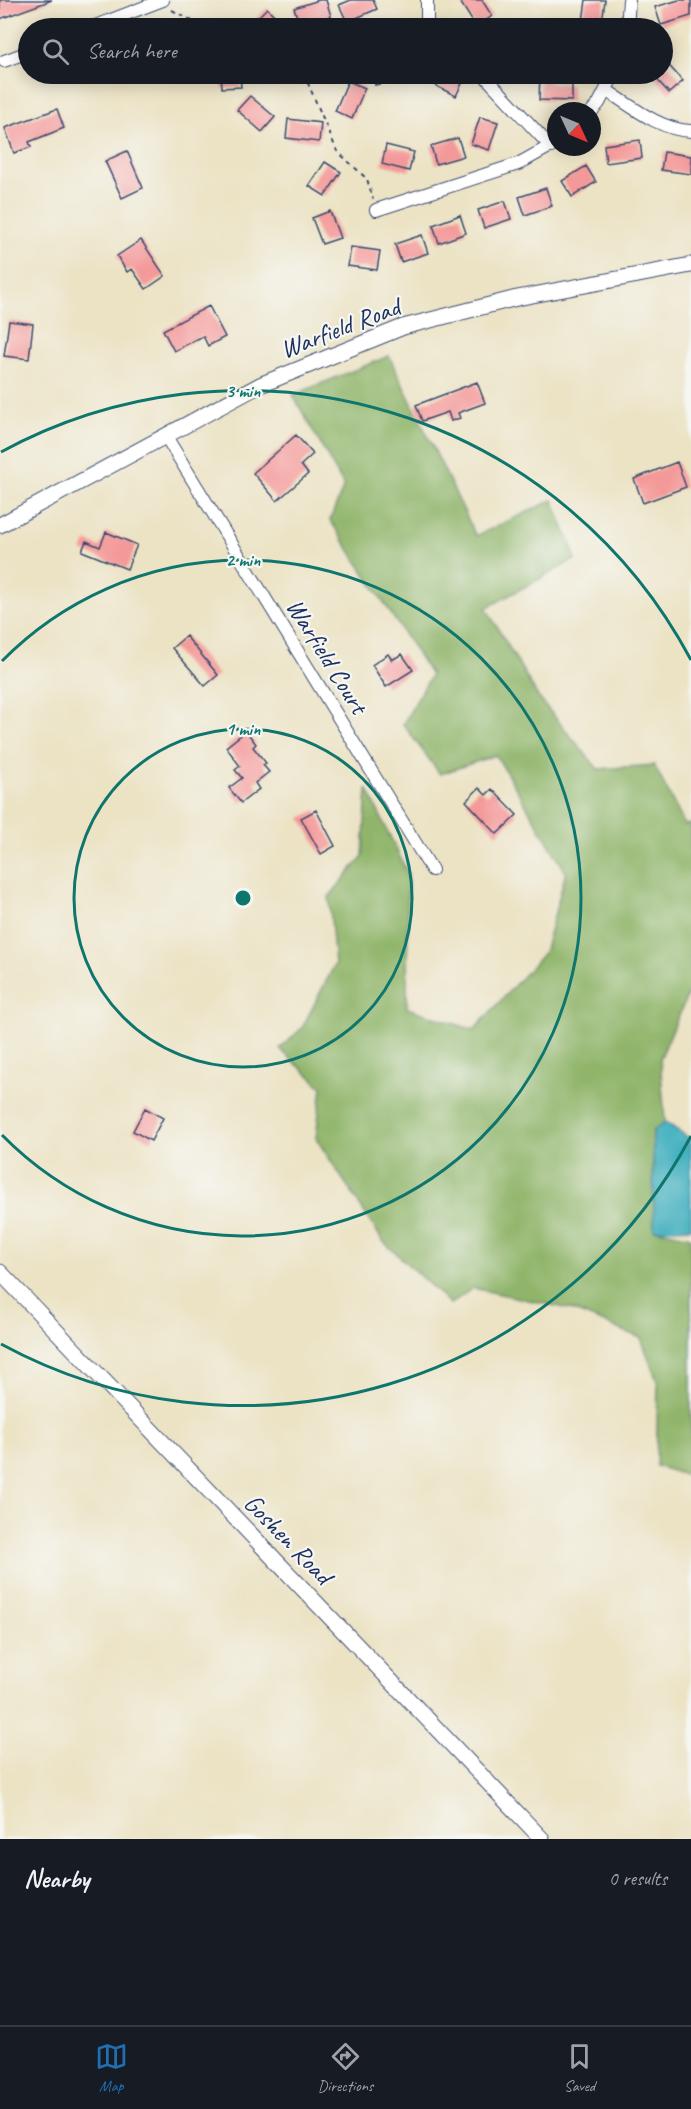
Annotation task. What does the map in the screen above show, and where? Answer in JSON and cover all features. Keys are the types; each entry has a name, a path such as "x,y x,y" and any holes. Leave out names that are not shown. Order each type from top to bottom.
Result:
{"street":[{"path":"427,0 427,18"},
{"path":"627,18 628,0"},
{"path":"116,18 161,1"},
{"path":"4,61 18,56"},
{"path":"493,84 547,139"},
{"path":"598,102 609,84"},
{"path":"606,90 647,116 672,128 691,131"},
{"path":"376,210 518,164 547,148"},
{"name":"Warfield Road","path":"0,525 260,385 403,327 517,298 691,265"},
{"name":"Warfield Court","path":"165,435 432,870"},
{"name":"Goshen Road","path":"0,1272 542,1839"}],"path":[{"path":"161,1 190,18"},
{"path":"308,84 337,151 367,179 376,210"}],"green space":[{"path":"389,356 476,536 553,500 576,559 486,608 538,697 598,769 654,765 685,825 691,824 691,987 660,1059 665,1122 653,1131 654,1229 691,1237 691,1477 656,1466 658,1383 641,1338 570,1309 473,1288 450,1304 383,1241 316,1138 322,1087 280,1049 302,1028 335,964 329,897 363,856 367,788 408,874 407,1008 474,1030 544,953 566,872 496,755 440,774 403,724 431,675 330,520 344,486 293,395"}],"water":[{"path":"665,1122 691,1139 691,1228 654,1230 653,1131"}],"building":[{"path":"0,0 52,0 0,19"},
{"path":"326,0 331,16 297,18 294,8"},
{"path":"351,0 373,0 377,9 356,18 345,18 339,5"},
{"path":"459,0 482,0 492,16 489,18 470,18"},
{"path":"586,0 605,0 603,18 583,18"},
{"path":"679,0 691,0 691,16 673,21 673,18 659,18 655,7"},
{"path":"267,8 277,18 257,18"},
{"path":"673,70 683,81 669,93 661,84 673,84"},
{"path":"222,84 241,84 241,87 222,88"},
{"path":"347,84 355,84 365,88 352,119 335,111"},
{"path":"432,84 462,84 456,96"},
{"path":"540,84 572,84 572,101 539,100"},
{"path":"250,96 275,117 262,132 237,110"},
{"path":"57,109 64,128 29,142 31,147 14,153 5,128"},
{"path":"480,117 498,122 489,150 471,144"},
{"path":"288,119 321,123 319,142 286,138"},
{"path":"458,138 464,156 436,164 431,146"},
{"path":"640,140 642,158 606,163 604,145"},
{"path":"386,145 414,152 409,171 382,164"},
{"path":"127,151 143,188 122,198 105,161"},
{"path":"664,152 691,156 691,174 661,170"},
{"path":"325,162 341,172 325,196 309,186"},
{"path":"586,166 596,182 572,197 562,181"},
{"path":"546,188 552,206 525,215 519,197"},
{"path":"505,201 511,219 484,228 478,210"},
{"path":"330,211 340,238 322,244 312,218"},
{"path":"460,215 466,233 439,243 433,225"},
{"path":"422,235 428,253 401,262 395,244"},
{"path":"141,240 165,276 146,289 132,269 127,272 117,256"},
{"path":"351,247 380,251 377,270 348,266"},
{"path":"209,306 225,337 208,346 203,336 174,351 163,330"},
{"path":"9,321 33,324 29,359 4,356"},
{"path":"477,382 485,403 458,413 460,418 451,421 448,412 422,421 416,405"},
{"path":"296,435 313,454 301,465 308,474 277,501 253,473"},
{"path":"677,462 686,487 643,503 634,479"},
{"path":"106,532 137,545 127,569 82,551 86,541 100,547"},
{"path":"186,636 218,675 205,686 172,648"},
{"path":"388,654 392,660 402,654 413,670 386,687 372,665"},
{"path":"246,731 256,744 253,747 266,763 263,765 269,772 255,783 259,789 241,803 229,788 242,778 235,770 240,766 226,747"},
{"path":"479,788 486,795 492,789 517,815 497,834 466,801"},
{"path":"316,810 335,846 321,854 301,818"},
{"path":"145,1108 163,1118 151,1141 133,1131"}]}
